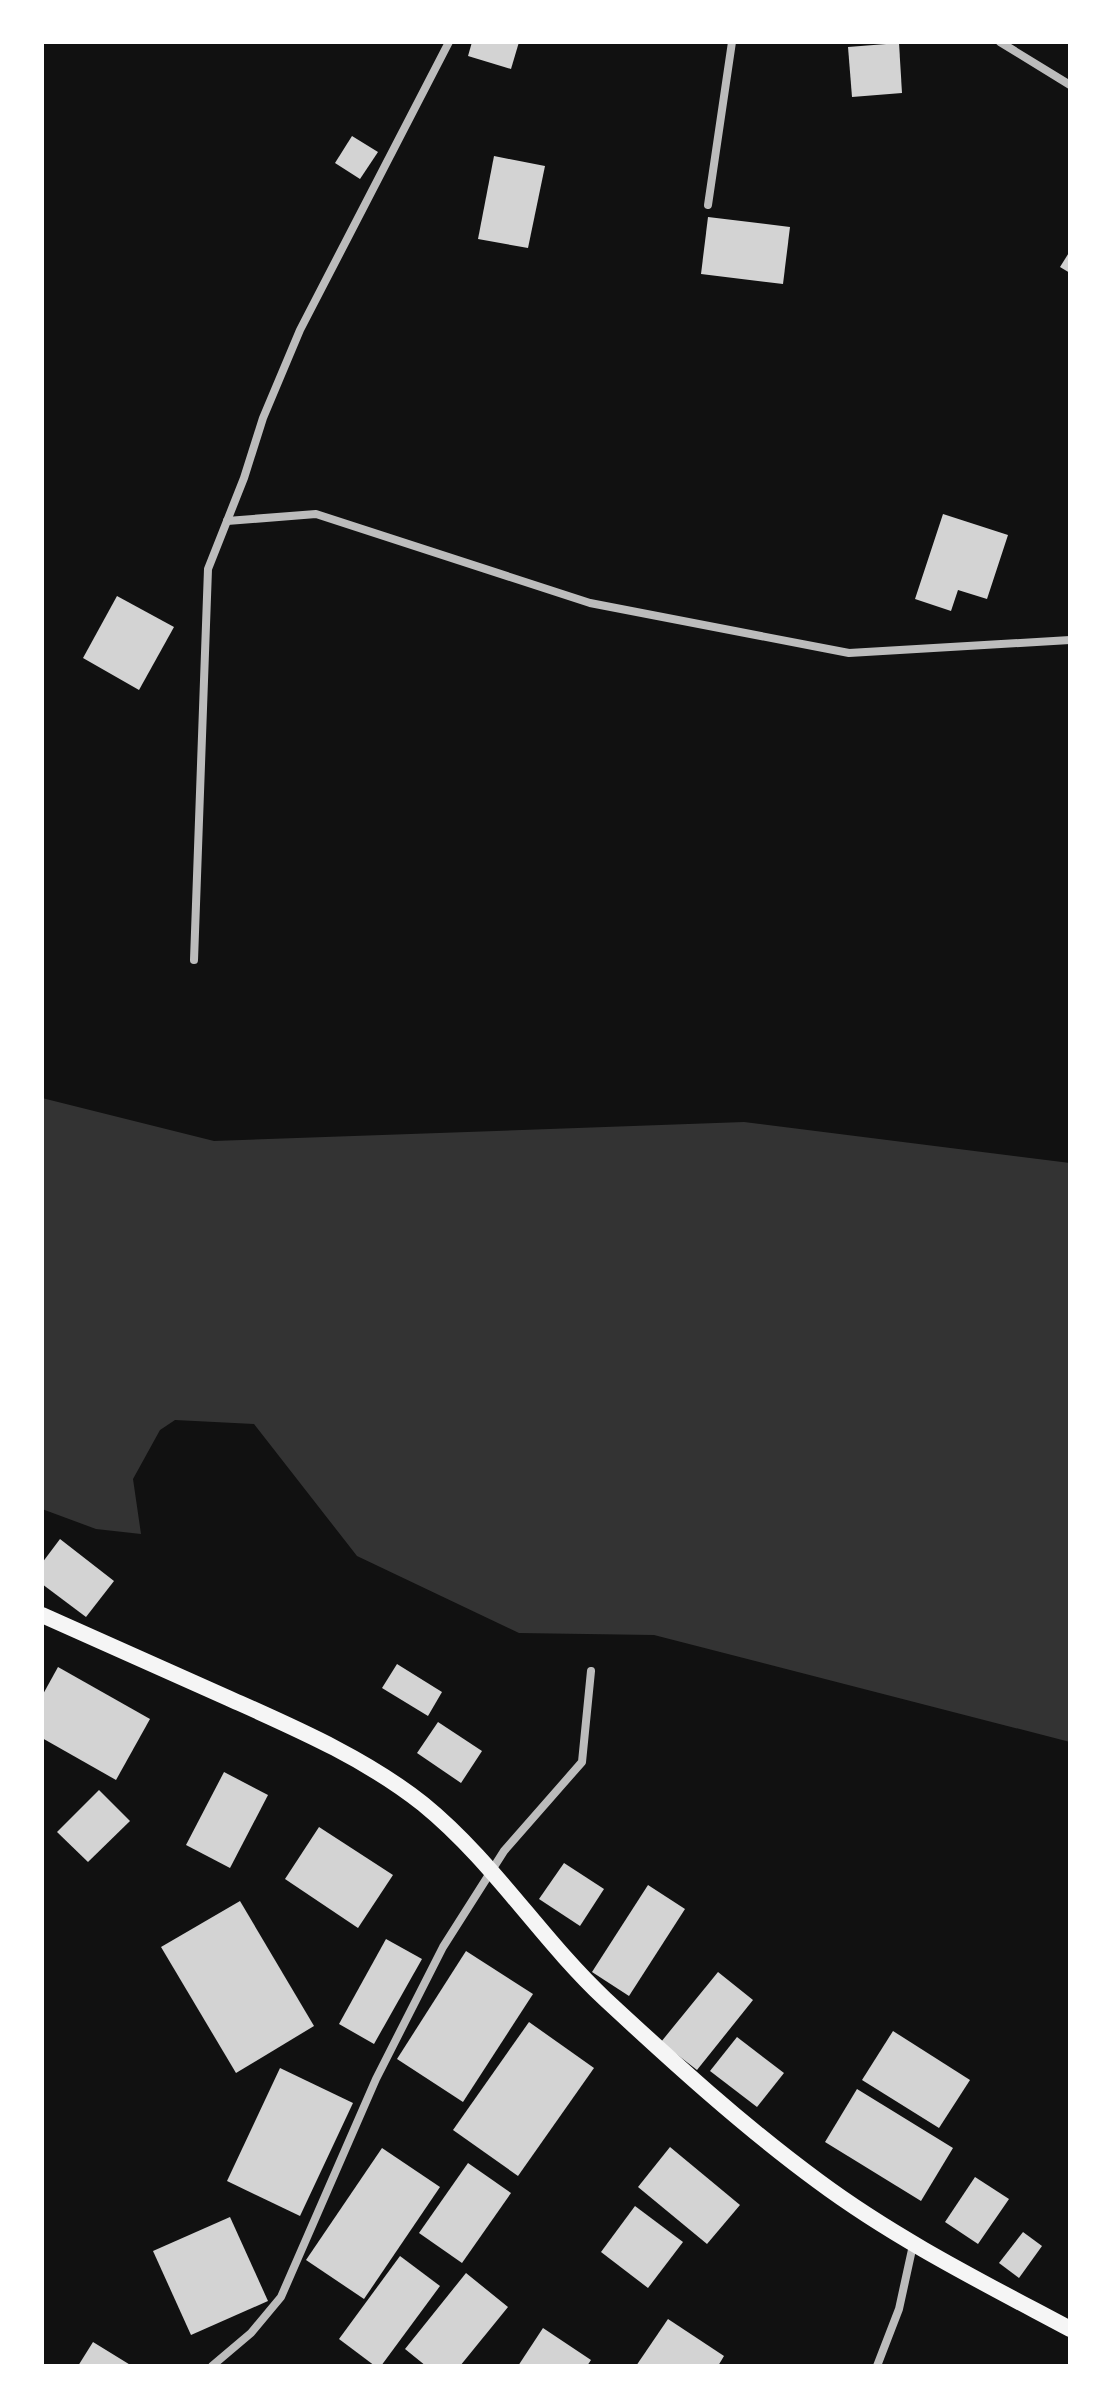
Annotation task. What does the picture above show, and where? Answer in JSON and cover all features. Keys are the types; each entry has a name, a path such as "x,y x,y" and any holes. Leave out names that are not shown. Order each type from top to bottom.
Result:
{"main road":[{"path":"42,1615 281,1722 378,1772 424,1805 493,1872 535,1924 603,1997 734,2114 818,2182 913,2245 1070,2329"}],"street":[{"path":"194,960 208,569 263,418 300,330 449,42"},
{"path":"708,205 732,42"},
{"path":"1000,42 1070,85"},
{"path":"227,521 316,514 590,603 849,653 1070,640"},
{"path":"212,2366 251,2333 281,2297 376,2079 443,1947 504,1851 582,1762 591,1671"},
{"path":"877,2366 899,2309 913,2245"}],"shaded area":[{"path":"42,1098 214,1141 744,1122 1070,1163 1070,1742 654,1635 519,1633 357,1556 254,1424 175,1420 160,1430 133,1479 141,1534 96,1529 42,1509"}],"building":[{"path":"472,42 519,42 511,69 468,56"},
{"path":"899,43 902,93 852,97 848,47"},
{"path":"352,136 378,152 360,179 335,163"},
{"path":"494,156 545,166 528,248 478,239"},
{"path":"708,217 790,227 783,284 701,274"},
{"path":"1070,251 1070,273 1060,267"},
{"path":"943,514 1008,535 987,599 958,590 951,611 915,599"},
{"path":"117,596 174,627 139,690 83,658"},
{"path":"60,1539 114,1581 86,1617 42,1584 42,1563"},
{"path":"397,1664 442,1692 428,1716 382,1688"},
{"path":"58,1667 150,1719 116,1780 42,1738 42,1696"},
{"path":"438,1722 482,1751 461,1783 417,1753"},
{"path":"224,1772 268,1795 230,1868 186,1845"},
{"path":"99,1790 130,1821 88,1862 57,1832"},
{"path":"319,1827 393,1875 358,1928 285,1879"},
{"path":"564,1863 604,1889 580,1926 539,1899"},
{"path":"648,1885 685,1909 629,1996 592,1972"},
{"path":"240,1901 314,2026 236,2073 161,1947"},
{"path":"386,1939 422,1959 374,2044 339,2024"},
{"path":"466,1951 533,1994 463,2102 397,2059"},
{"path":"718,1972 753,2000 697,2070 661,2042"},
{"path":"529,2022 594,2068 518,2176 453,2130"},
{"path":"893,2031 970,2080 939,2128 862,2080"},
{"path":"737,2037 784,2073 757,2107 710,2071"},
{"path":"280,2068 353,2103 300,2216 227,2181"},
{"path":"857,2089 953,2148 921,2201 825,2142"},
{"path":"670,2147 740,2205 707,2244 638,2187"},
{"path":"382,2148 440,2187 364,2299 306,2260"},
{"path":"468,2163 511,2193 462,2263 419,2233"},
{"path":"975,2177 1009,2199 978,2244 945,2222"},
{"path":"635,2206 683,2242 648,2288 601,2252"},
{"path":"230,2217 268,2301 191,2335 153,2251"},
{"path":"1023,2232 1042,2246 1019,2278 999,2263"},
{"path":"400,2256 440,2286 381,2366 375,2366 339,2339"},
{"path":"466,2273 508,2307 460,2366 426,2366 405,2349"},
{"path":"668,2319 724,2356 718,2366 636,2366"},
{"path":"543,2328 591,2360 587,2366 518,2366"},
{"path":"93,2342 132,2366 78,2366"}]}
